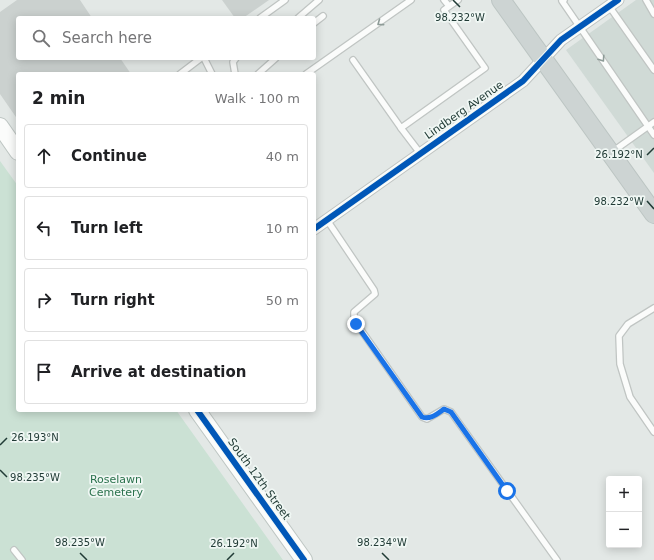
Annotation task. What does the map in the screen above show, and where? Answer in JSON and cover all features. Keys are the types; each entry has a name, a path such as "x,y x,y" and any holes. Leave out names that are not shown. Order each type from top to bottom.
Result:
{"main road":[{"path":"501,0 654,214"}],"street":[{"name":"Lindberg Avenue","path":"316,228 523,81 561,40 614,3"},
{"path":"0,126 16,149"},
{"name":"South 12th Street","path":"198,412 304,560"}],"lane":[{"path":"263,16 285,0"},
{"path":"300,16 319,0"},
{"path":"309,72 411,0"},
{"path":"444,0 449,6"},
{"path":"401,128 485,68 444,10 458,0"},
{"path":"564,0 562,1 654,135"},
{"path":"646,0 652,6 654,14"},
{"path":"614,3 654,70"},
{"path":"316,21 323,16"},
{"path":"183,72 200,60"},
{"path":"204,60 211,72"},
{"path":"234,60 233,62 235,72"},
{"path":"260,72 274,60"},
{"path":"353,60 420,153"},
{"path":"611,154 654,122"},
{"path":"327,220 374,290 375,294 354,312 354,320 422,417 432,417 444,409 451,412 557,560"},
{"path":"654,308 628,324 619,336 620,364 630,397 654,432"},
{"path":"14,550 22,560"}],"shaded area":[{"path":"636,0 654,0 654,173 566,50"}],"green space":[{"name":"Roselawn Cemetery","path":"0,161 16,183 16,412 177,412 283,560 0,560"}],"building":[{"path":"17,0 80,0 91,16 16,16 16,60 121,60 130,72 16,72 16,117 0,94 0,12"},
{"path":"222,0 269,0 246,16 234,16"}],"cycle path":[{"path":"316,228 523,81 561,40 618,0"},
{"path":"198,412 304,560"}],"route":[{"path":"356,324 422,417 432,417 444,409 451,412 507,491"}]}
